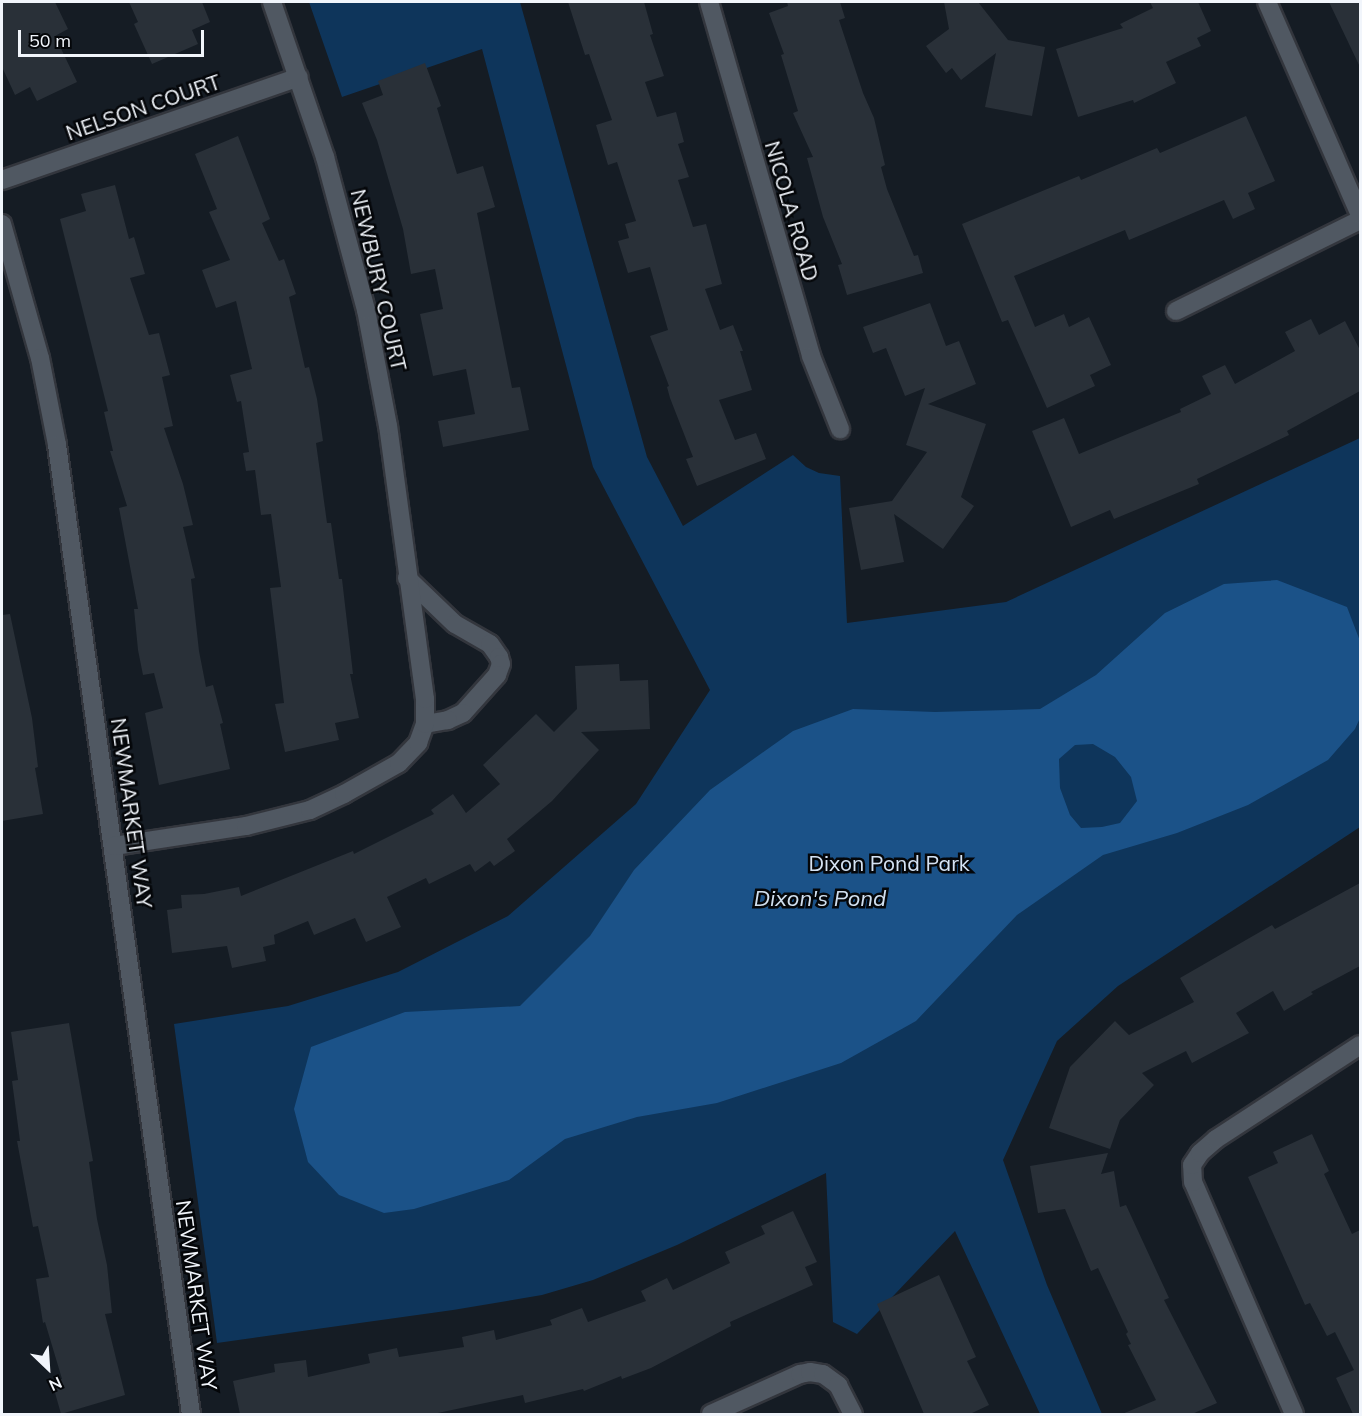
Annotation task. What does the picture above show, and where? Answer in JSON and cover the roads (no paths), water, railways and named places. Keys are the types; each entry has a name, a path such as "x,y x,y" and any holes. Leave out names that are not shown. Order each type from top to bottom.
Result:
{"street":[{"name":"NEWBURY COURT","path":"114,846 246,826 310,810 344,795 399,763 418,743 425,724 425,699 388,426 366,310 334,185 272,2"},
{"name":"NICOLA ROAD","path":"709,2 811,356 840,429"},
{"path":"1176,311 1360,218 1267,2"},
{"name":"NELSON COURT","path":"2,180 299,77"},
{"name":"NEWMARKET WAY","path":"2,224 32,323 47,390 114,846 191,1414"},
{"path":"407,578 455,624 490,644 501,664 497,675 463,713 448,720 425,724"},
{"path":"1294,1414 1194,1182 1192,1165 1200,1153 1216,1139 1360,1045"},
{"path":"711,1414 800,1374 810,1372 823,1374 838,1385 854,1414"}],"water":[{"name":"Dixon's Pond","path":"1277,580 1347,607 1360,641 1360,718 1355,729 1328,760 1248,805 1177,833 1103,855 1017,915 916,1021 841,1063 717,1103 637,1117 565,1139 509,1180 414,1209 384,1213 339,1195 308,1162 294,1109 311,1047 405,1012 520,1006 590,936 634,870 710,790 793,731 853,709 935,712 1040,709 1096,675 1165,613 1224,584","holes":["1093,744 1115,757 1131,777 1137,801 1120,823 1081,828 1070,815 1060,788 1059,759 1075,745"]}],"park label":[{"name":"Dixon Pond Park","path":"889,863"}]}
